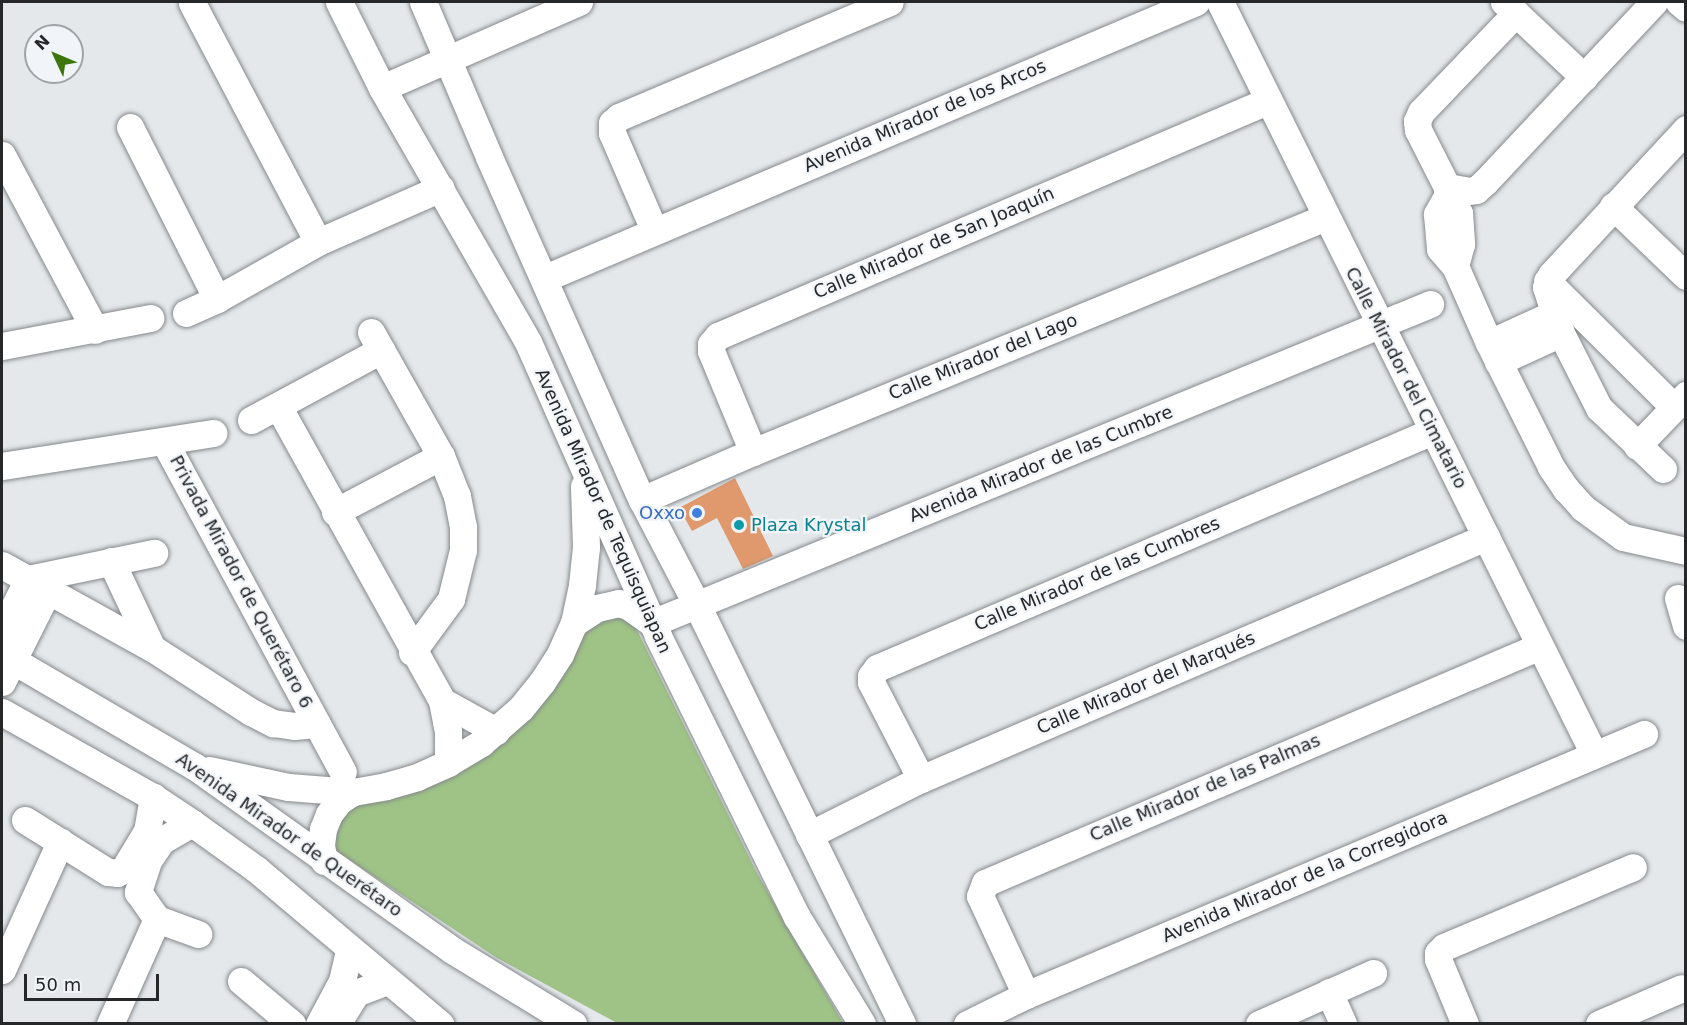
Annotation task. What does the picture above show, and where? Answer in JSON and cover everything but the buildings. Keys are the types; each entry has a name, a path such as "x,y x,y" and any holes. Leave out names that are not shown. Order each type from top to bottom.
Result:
{"street":[{"name":"Avenida Mirador de Tequisquiapan","path":"339,2 382,88 528,342 652,623 798,916 862,1023"},
{"path":"423,2 489,157 545,278 642,500 697,605 902,1023"},
{"path":"654,230 612,134 612,123 619,117 891,2"},
{"name":"Avenida Mirador de los Arcos","path":"545,278 1196,2"},
{"name":"Calle Mirador del Cimatario","path":"1220,2 1267,101 1594,754"},
{"path":"1447,192 1476,190 1654,2"},
{"path":"1679,2 1686,8"},
{"path":"192,3 318,242"},
{"path":"382,88 564,4"},
{"path":"1584,77 1510,7 1421,112 1417,121 1418,130 1459,213 1461,244 1455,266 1494,352 1551,467 1583,508 1623,537 1686,551"},
{"name":"Calle Mirador de San Joaquín","path":"753,452 711,351 711,344 718,336 1267,101"},
{"path":"130,127 217,299"},
{"path":"1547,281 1613,206 1684,133"},
{"path":"2,155 95,330"},
{"path":"186,313 217,299 318,242 441,188"},
{"path":"1613,206 1686,276"},
{"name":"Calle Mirador del Lago","path":"642,500 753,452 1326,217"},
{"path":"1547,281 1557,324 1599,408 1663,469"},
{"path":"1547,281 1680,401 1637,446"},
{"name":"Avenida Mirador de las Cumbre","path":"652,623 1430,304"},
{"path":"2,346 150,318"},
{"path":"1494,352 1557,324"},
{"path":"251,420 278,406 376,341 441,456 457,496 463,527 461,561 451,599 412,652"},
{"path":"278,406 412,652 442,701 448,731 448,763"},
{"name":"Calle Mirador de las Cumbres","path":"921,779 871,682 878,668 1433,431"},
{"name":"Privada Mirador de Querétaro 6","path":"2,466 213,433"},
{"name":"Privada Mirador de Querétaro 6","path":"164,441 348,782"},
{"path":"335,512 441,456"},
{"path":"194,766 288,787 348,782 386,786 448,763 496,731 521,708 542,682 560,654 574,623 582,585 586,547 583,470"},
{"name":"Calle Mirador del Marqués","path":"809,835 921,779 1486,537"},
{"path":"2,631 38,585 111,561 154,553"},
{"path":"111,561 152,648"},
{"name":"Privada Mirador de Querétaro 6","path":"2,565 152,648 251,712 273,723 294,726 317,724"},
{"path":"5,665 38,585"},
{"path":"1678,598 1686,626"},
{"path":"396,622 451,599"},
{"path":"574,623 597,608 618,603 628,606 652,623"},
{"name":"Calle Mirador de las Palmas","path":"1026,995 982,901 980,889 985,883 1540,646"},
{"name":"Avenida Mirador de Querétaro","path":"5,665 194,766 324,861 452,950 573,1023"},
{"path":"442,701 496,731"},
{"path":"2,712 153,796 192,823 256,869 349,950 440,1023"},
{"name":"Avenida Mirador de la Corregidora","path":"967,1023 1026,995 1644,734"},
{"path":"324,861 321,845 323,829 348,782"},
{"path":"153,796 154,836 138,892 157,919 198,933"},
{"path":"25,820 108,872 117,873 154,836 192,823"},
{"path":"2,970 60,842"},
{"path":"1465,1023 1438,959 1438,953 1444,947 1633,867"},
{"path":"110,1023 157,919"},
{"path":"337,1023 349,987 349,950"},
{"path":"1259,1023 1373,973"},
{"path":"241,981 266,1014 292,1023"},
{"path":"319,1023 349,987 387,981"},
{"path":"1599,1023 1682,988"},
{"path":"1329,993 1343,1023"}],"green space":[{"path":"628,612 757,873 843,1023 617,1023 497,958 333,849 340,809 456,771 585,617"}],"place":[{"name":"Oxxo","path":"697,513"},
{"name":"Plaza Krystal","path":"739,525"}]}
